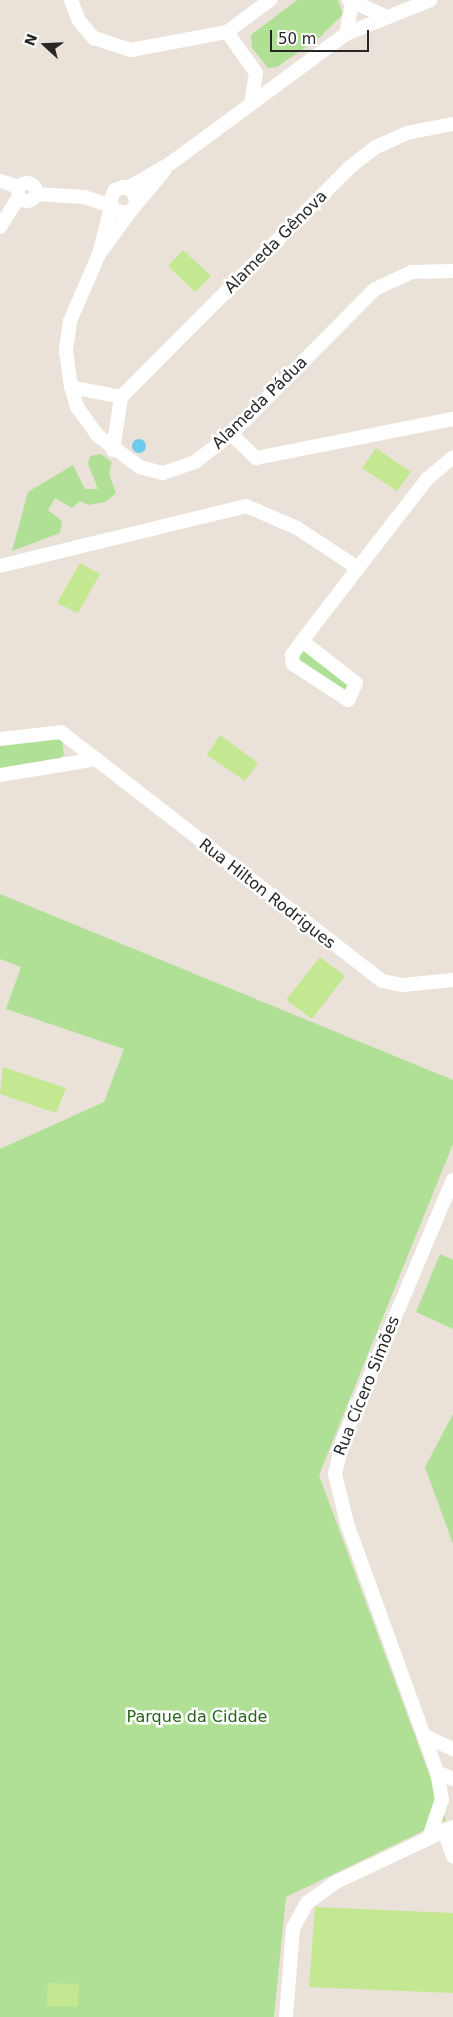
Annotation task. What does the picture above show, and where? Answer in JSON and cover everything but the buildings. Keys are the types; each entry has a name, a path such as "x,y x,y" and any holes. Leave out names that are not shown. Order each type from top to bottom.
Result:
{"street":[{"path":"71,0 79,21 94,38 131,50 227,32 270,0"},
{"path":"2,182 25,193 84,196 123,188 171,163 346,34 430,0"},
{"path":"346,34 350,2 387,17"},
{"path":"227,32 256,73 286,78"},
{"path":"250,104 256,73"},
{"name":"Alameda Gênova","path":"121,397 350,167 376,147 407,133 453,124"},
{"name":"Alameda Pádua","path":"99,254 133,208 171,163"},
{"path":"84,196 111,207 119,214 133,208 123,188"},
{"name":"Alameda Pádua","path":"123,188 110,197 111,207 99,254 68,333 71,386 87,424 113,450 140,467 163,473 195,462 231,434 375,289 412,272 453,271"},
{"path":"0,227 25,193"},
{"path":"71,386 121,397 113,450"},
{"path":"231,434 256,458 453,419"},
{"path":"302,641 356,684 348,700 291,661 302,641 427,479 453,457"},
{"path":"0,566 246,506 298,528 358,568"},
{"name":"Rua Hilton Rodrigues","path":"0,739 54,730 97,759 382,981 403,985 453,980"},
{"path":"0,775 97,759"},
{"name":"Rua Cícero Simões","path":"429,1837 442,1800 437,1772 426,1737 347,1523 335,1474 343,1440 453,1180"},
{"path":"426,1737 453,1749"},
{"path":"437,1772 453,1779"},
{"path":"286,2017 291,1943 298,1914 320,1892 448,1828 453,1856"}],"green space":[{"path":"297,0 338,0 343,14 319,38 277,67 268,68 252,48 251,35"},
{"path":"183,250 211,276 195,292 168,266"},
{"path":"376,448 411,472 397,491 362,468"},
{"path":"101,454 112,462 109,474 116,493 105,502 89,505 80,501 72,508 55,498 48,510 62,521 60,533 12,551 28,492 73,465 85,489 98,489 88,464 90,456"},
{"path":"80,563 100,574 78,613 57,603"},
{"path":"303,643 356,682 345,696 291,657"},
{"path":"51,735 62,739 64,755 53,764 0,772 0,743"},
{"path":"220,735 258,763 245,781 207,755"},
{"name":"Parque da Cidade","path":"0,894 453,1080 453,1144 319,1475 446,1820 286,1897 274,2017 0,2017 0,1149 104,1102 124,1049 6,1009 21,967 0,959"},
{"path":"320,957 345,976 312,1019 286,1000"},
{"path":"3,1067 66,1088 56,1113 0,1094"},
{"path":"440,1254 453,1260 453,1329 416,1312"},
{"path":"453,1414 453,1544 425,1467"},
{"path":"315,1907 453,1913 453,1993 309,1987"},
{"path":"48,1983 79,1984 78,2007 47,2006"}],"water":[{"path":"139,439 144,441 146,446 144,451 139,453 134,451 132,446 134,441"}]}
